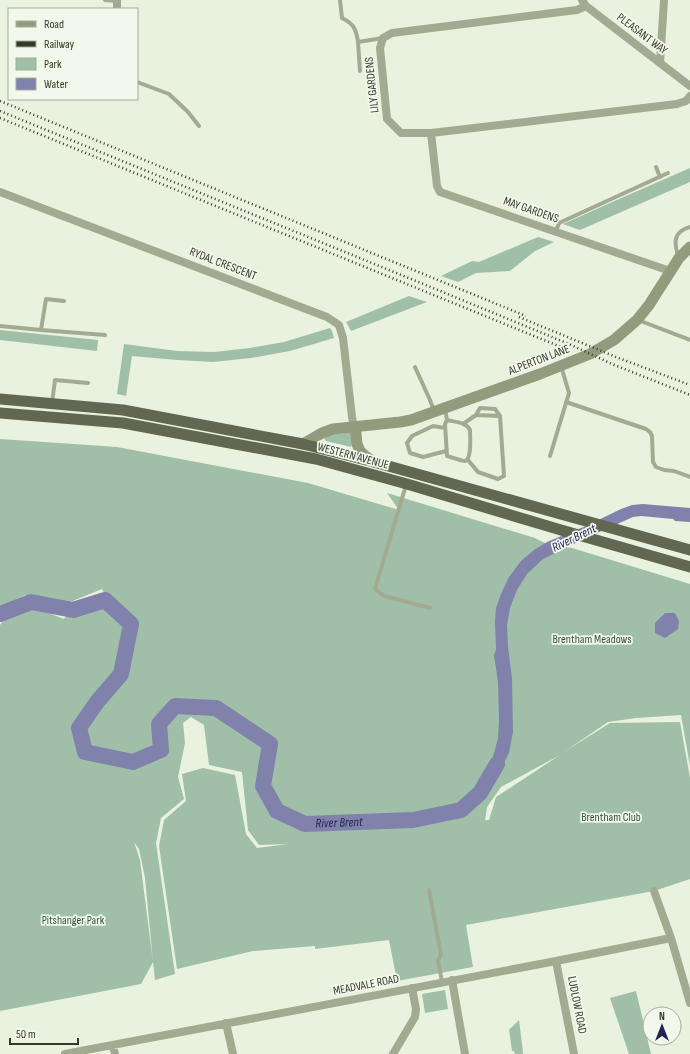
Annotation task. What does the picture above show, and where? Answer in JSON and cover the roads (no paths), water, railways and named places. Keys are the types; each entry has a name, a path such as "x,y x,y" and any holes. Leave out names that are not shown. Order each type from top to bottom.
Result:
{"highway":[{"name":"WESTERN AVENUE","path":"0,399 123,410 303,444 374,462 690,550"},
{"name":"WESTERN AVENUE","path":"0,413 123,423 316,459 407,484 690,567"}],"main road":[{"name":"ALPERTON LANE","path":"303,444 322,433 333,429 411,420 590,354 614,340 637,320 649,305 679,258 690,247"},
{"path":"354,427 357,444 360,451 374,462"}],"street":[{"path":"660,63 664,0"},
{"path":"384,38 392,33 577,10 584,3"},
{"name":"PLEASANT WAY","path":"584,3 690,86"},
{"name":"LILY GARDENS","path":"384,38 380,48 387,119 401,133 431,133 677,104 686,101 690,96"},
{"name":"MAY GARDENS","path":"431,133 436,186 440,192 670,271"},
{"name":"RYDAL CRESCENT","path":"0,192 327,318 339,325 343,338 354,427"},
{"path":"654,891 671,938 690,1004"},
{"name":"MEADVALE ROAD","path":"64,1054 671,938"},
{"name":"LUDLOW ROAD","path":"556,961 574,1054"},
{"path":"452,980 465,1054"},
{"path":"393,1054 415,1017 416,1009 412,988"},
{"path":"226,1023 233,1054"},
{"path":"113,1045 115,1054"}],"lane":[{"path":"105,0 117,3"},
{"path":"340,0 342,18 348,21 356,29 360,70"},
{"path":"358,42 384,38"},
{"path":"138,82 169,94 188,112 199,126"},
{"path":"656,167 660,177"},
{"path":"556,231 559,223 668,173"},
{"path":"679,258 675,246 675,240 683,229 690,227"},
{"path":"41,330 46,300 64,301"},
{"path":"637,320 690,340"},
{"path":"0,326 105,335"},
{"path":"550,456 569,393 561,365"},
{"path":"415,367 430,400 447,420 463,424 470,430 470,456 468,460"},
{"path":"52,404 55,380 88,383"},
{"path":"566,402 646,429 652,436 653,462 656,467 674,471 690,477"},
{"path":"463,424 476,415 480,408 495,409 500,416 504,476 498,479 478,472 468,460"},
{"path":"447,420 445,424 447,456 464,461 468,460"},
{"path":"445,428 433,426 412,436 407,443 410,453 424,457 446,451"},
{"path":"407,484 375,589 384,596 430,608"},
{"path":"429,890 441,955 438,960 442,982"}],"water":[{"path":"643,504 690,508 690,522 641,516 633,517 543,559 527,574 517,590 510,608 507,625 512,678 513,732 509,753 492,786 480,779 493,757 498,738 498,682 494,655 496,650 495,621 496,608 509,577 521,561 534,550 547,542 586,526 621,509 632,505"},
{"path":"665,613 675,613 679,621 678,629 665,638 655,633 655,623"}],"waterway":[{"name":"River Brent","path":"0,614 31,602 73,610 105,600 131,624 121,674 97,702 79,728 85,752 133,762 161,750 159,724 175,706 216,708 270,744 263,786 277,811 305,824 413,820 461,810 480,793 497,764"}],"railway":[{"path":"0,101 526,316"},
{"path":"0,111 690,395"},
{"path":"0,118 561,347"},
{"path":"519,317 616,357 690,385"}],"park label":[{"name":"Brentham Meadows","path":"592,639"},
{"name":"Brentham Club","path":"611,817"},
{"name":"Pitshanger Park","path":"73,920"}]}
